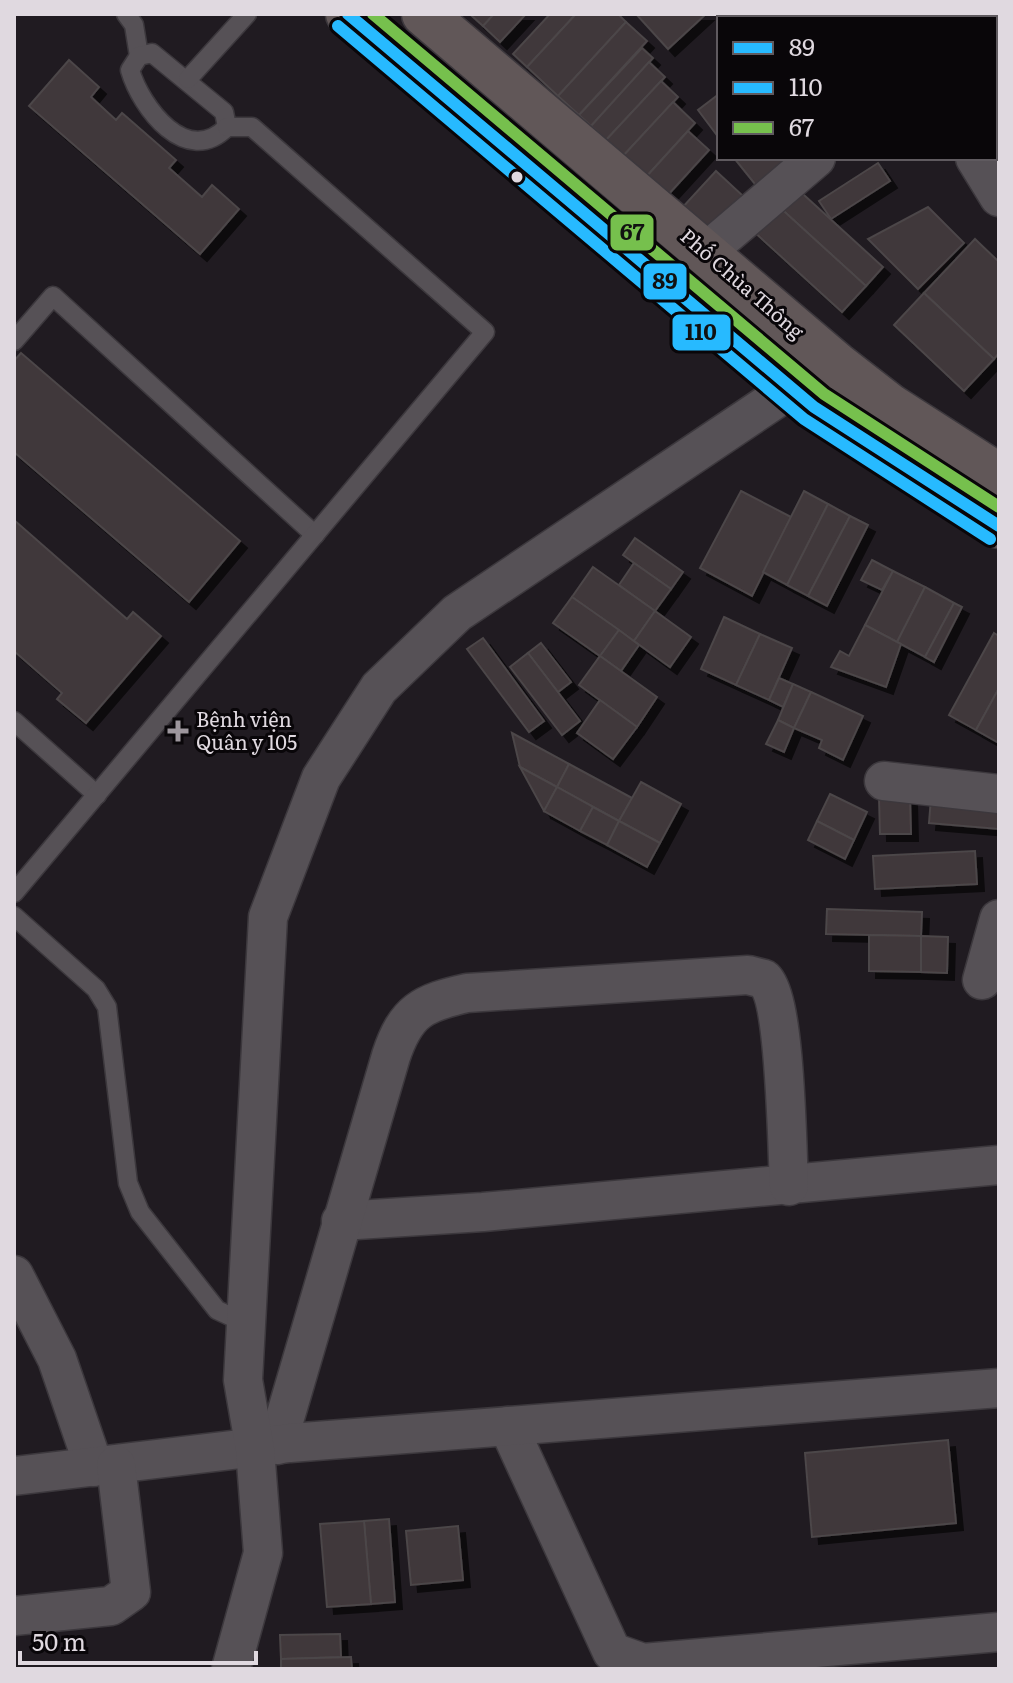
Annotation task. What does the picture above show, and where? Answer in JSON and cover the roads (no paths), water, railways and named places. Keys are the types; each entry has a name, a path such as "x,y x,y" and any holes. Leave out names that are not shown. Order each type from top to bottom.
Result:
{"highway":[{"path":"348,14 814,407 999,526"},
{"name":"Phố Chùa Thông","path":"424,14 836,364 890,406 999,476"}],"street":[{"path":"706,252 814,160"},
{"path":"976,160 999,197"},
{"path":"266,1447 243,1380 268,917 321,778 379,688 457,613 792,388 836,364"},
{"path":"884,781 999,794"},
{"path":"982,980 999,919"},
{"path":"231,1669 263,1553 266,1447 341,1221 399,1032 413,1012 439,999 467,993 748,975 764,979 775,995 779,1022 789,1186"},
{"path":"341,1221 789,1186 999,1165"},
{"path":"14,1275 57,1359 105,1466 131,1592 111,1606 14,1616"},
{"path":"14,1476 266,1447 999,1388"},
{"path":"508,1426 615,1660 643,1663 999,1632"}],"lane":[{"path":"14,893 485,332 252,127 227,127 217,138 202,142 181,136 152,117 137,94 130,70 139,56 134,25 126,14"},
{"path":"188,79 247,14"},
{"path":"139,56 152,53 188,79 224,112 227,127"},
{"path":"14,341 53,296 315,535"},
{"path":"14,721 97,795"},
{"path":"14,916 96,989 107,1007 128,1183 140,1212 217,1310 247,1324"}],"place":[{"name":"Bệnh viện Quân y 105","path":"178,731"}]}
